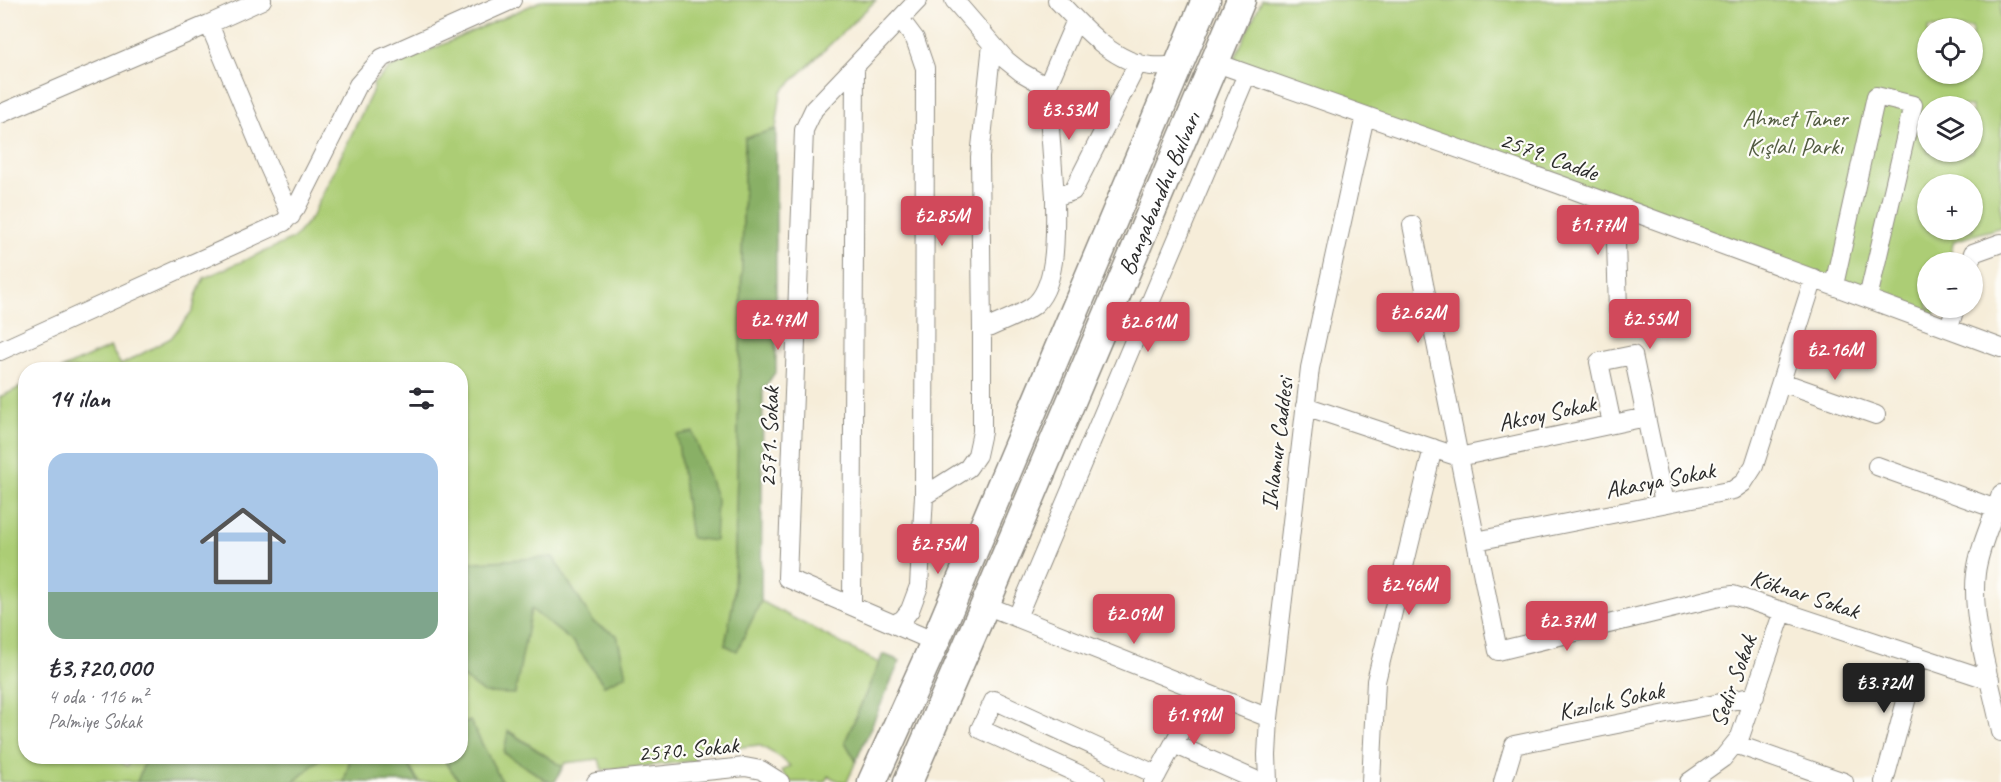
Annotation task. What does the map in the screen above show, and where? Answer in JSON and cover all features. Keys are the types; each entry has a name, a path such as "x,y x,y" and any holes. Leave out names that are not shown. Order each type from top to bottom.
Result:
{"main road":[{"name":"Bangabandhu Bulvarı","path":"872,782 935,642 1206,0"},
{"name":"Bangabandhu Bulvarı","path":"908,782 1241,0"},
{"path":"1179,65 1215,62"}],"street":[{"path":"0,114 262,0"},
{"path":"0,351 284,222 291,216 358,85 369,70 382,58 512,0"},
{"name":"2571. Sokak","path":"918,0 814,109 804,130 787,578 935,642"},
{"path":"954,0 992,44 1021,72 1047,87"},
{"path":"1057,0 1076,20 1114,52 1150,66 1179,65"},
{"path":"894,624 903,619 910,610 919,586 924,496 925,68 915,39 900,20"},
{"path":"982,331 1034,305 1043,293 1050,276 1055,243 1055,197 1047,87 1076,20"},
{"path":"209,24 291,216"},
{"path":"924,496 968,468 977,455 982,432 981,157 992,44"},
{"name":"2579. Cadde","path":"1215,62 1629,210 2001,348"},
{"path":"1055,197 1073,191 1138,63"},
{"path":"852,606 855,66"},
{"path":"1017,617 1247,74"},
{"path":"1834,285 1876,96 1913,105 1868,298"},
{"name":"Ihlamur Caddesi","path":"1268,782 1269,718 1305,406 1314,348 1365,116"},
{"path":"1618,311 1616,242 1629,210"},
{"name":"Köknar Sokak","path":"1412,225 1498,651 1729,595 1738,596 1990,680"},
{"path":"1976,252 2001,243"},
{"name":"Akasya Sokak","path":"1476,541 1733,490 1743,483 1754,466 1814,278"},
{"path":"1948,328 1952,318"},
{"path":"1612,424 1599,362 1633,355 1664,502"},
{"path":"1782,382 1876,414"},
{"path":"1305,406 1459,457"},
{"name":"Aksoy Sokak","path":"1459,457 1646,417"},
{"path":"1371,782 1376,681 1433,448"},
{"path":"1877,466 1998,502 1977,564 1975,581 1977,614 1990,680 1998,706 2001,732"},
{"path":"985,605 1269,718"},
{"name":"Sedir Sokak","path":"1689,782 1715,765 1735,744 1755,696 1783,611"},
{"path":"1884,782 1918,657"},
{"path":"1096,782 980,729 994,700 1155,778 1202,691"},
{"name":"Kızılcık Sokak","path":"1503,782 1514,745 1755,696"},
{"path":"1174,744 1260,782"},
{"path":"1735,744 1844,782"},
{"name":"2570. Sokak","path":"596,782 745,767 761,770 780,782"}],"green space":[{"path":"543,0 876,0 781,92 776,129 745,138 734,597 725,645 737,650 761,601 879,663 845,742 856,761 847,782 841,782 828,776 825,782 791,782 781,771 790,766 780,757 759,745 695,752 695,761 602,770 599,759 565,763 563,767 509,731 504,753 549,782 502,782 470,721 468,722 468,681 484,693 531,609 574,643 604,685 626,675 617,636 594,623 553,558 468,563 468,362 127,362 171,338 193,310 204,278 293,239 311,218 374,88 373,84 390,68"},
{"name":"Ahmet Taner Kışlalı Parkı","path":"1262,0 2001,0 2001,227 1983,232 1983,174 1917,174 1917,240 1957,240 1954,241 1951,252 1917,252 1917,317 1230,68"},
{"path":"776,129 776,371 763,390 761,601 737,651 725,645 734,597 745,138"},
{"name":"Ahmet Taner Kışlalı Parkı","path":"1921,318 1933,318 1932,322"},
{"path":"110,347 119,362 77,362"},
{"path":"18,388 18,764 124,764 127,766 128,764 144,764 137,782 0,782 0,397"},
{"path":"693,432 717,500 715,541 691,538 677,435"},
{"path":"553,557 594,623 617,635 626,675 604,685 574,643 531,609 515,694 484,693 468,681 468,563"},
{"path":"883,654 900,661 856,761 845,742"},
{"path":"470,721 502,782 460,782 447,764 468,764 468,722"},
{"path":"508,731 563,767 555,782 549,782 504,753"},
{"path":"144,764 314,764 294,782 137,782"},
{"path":"314,764 349,764 344,782 294,782"},
{"path":"349,764 409,764 419,782 344,782"},
{"path":"447,764 460,782 419,782 408,765"}]}
